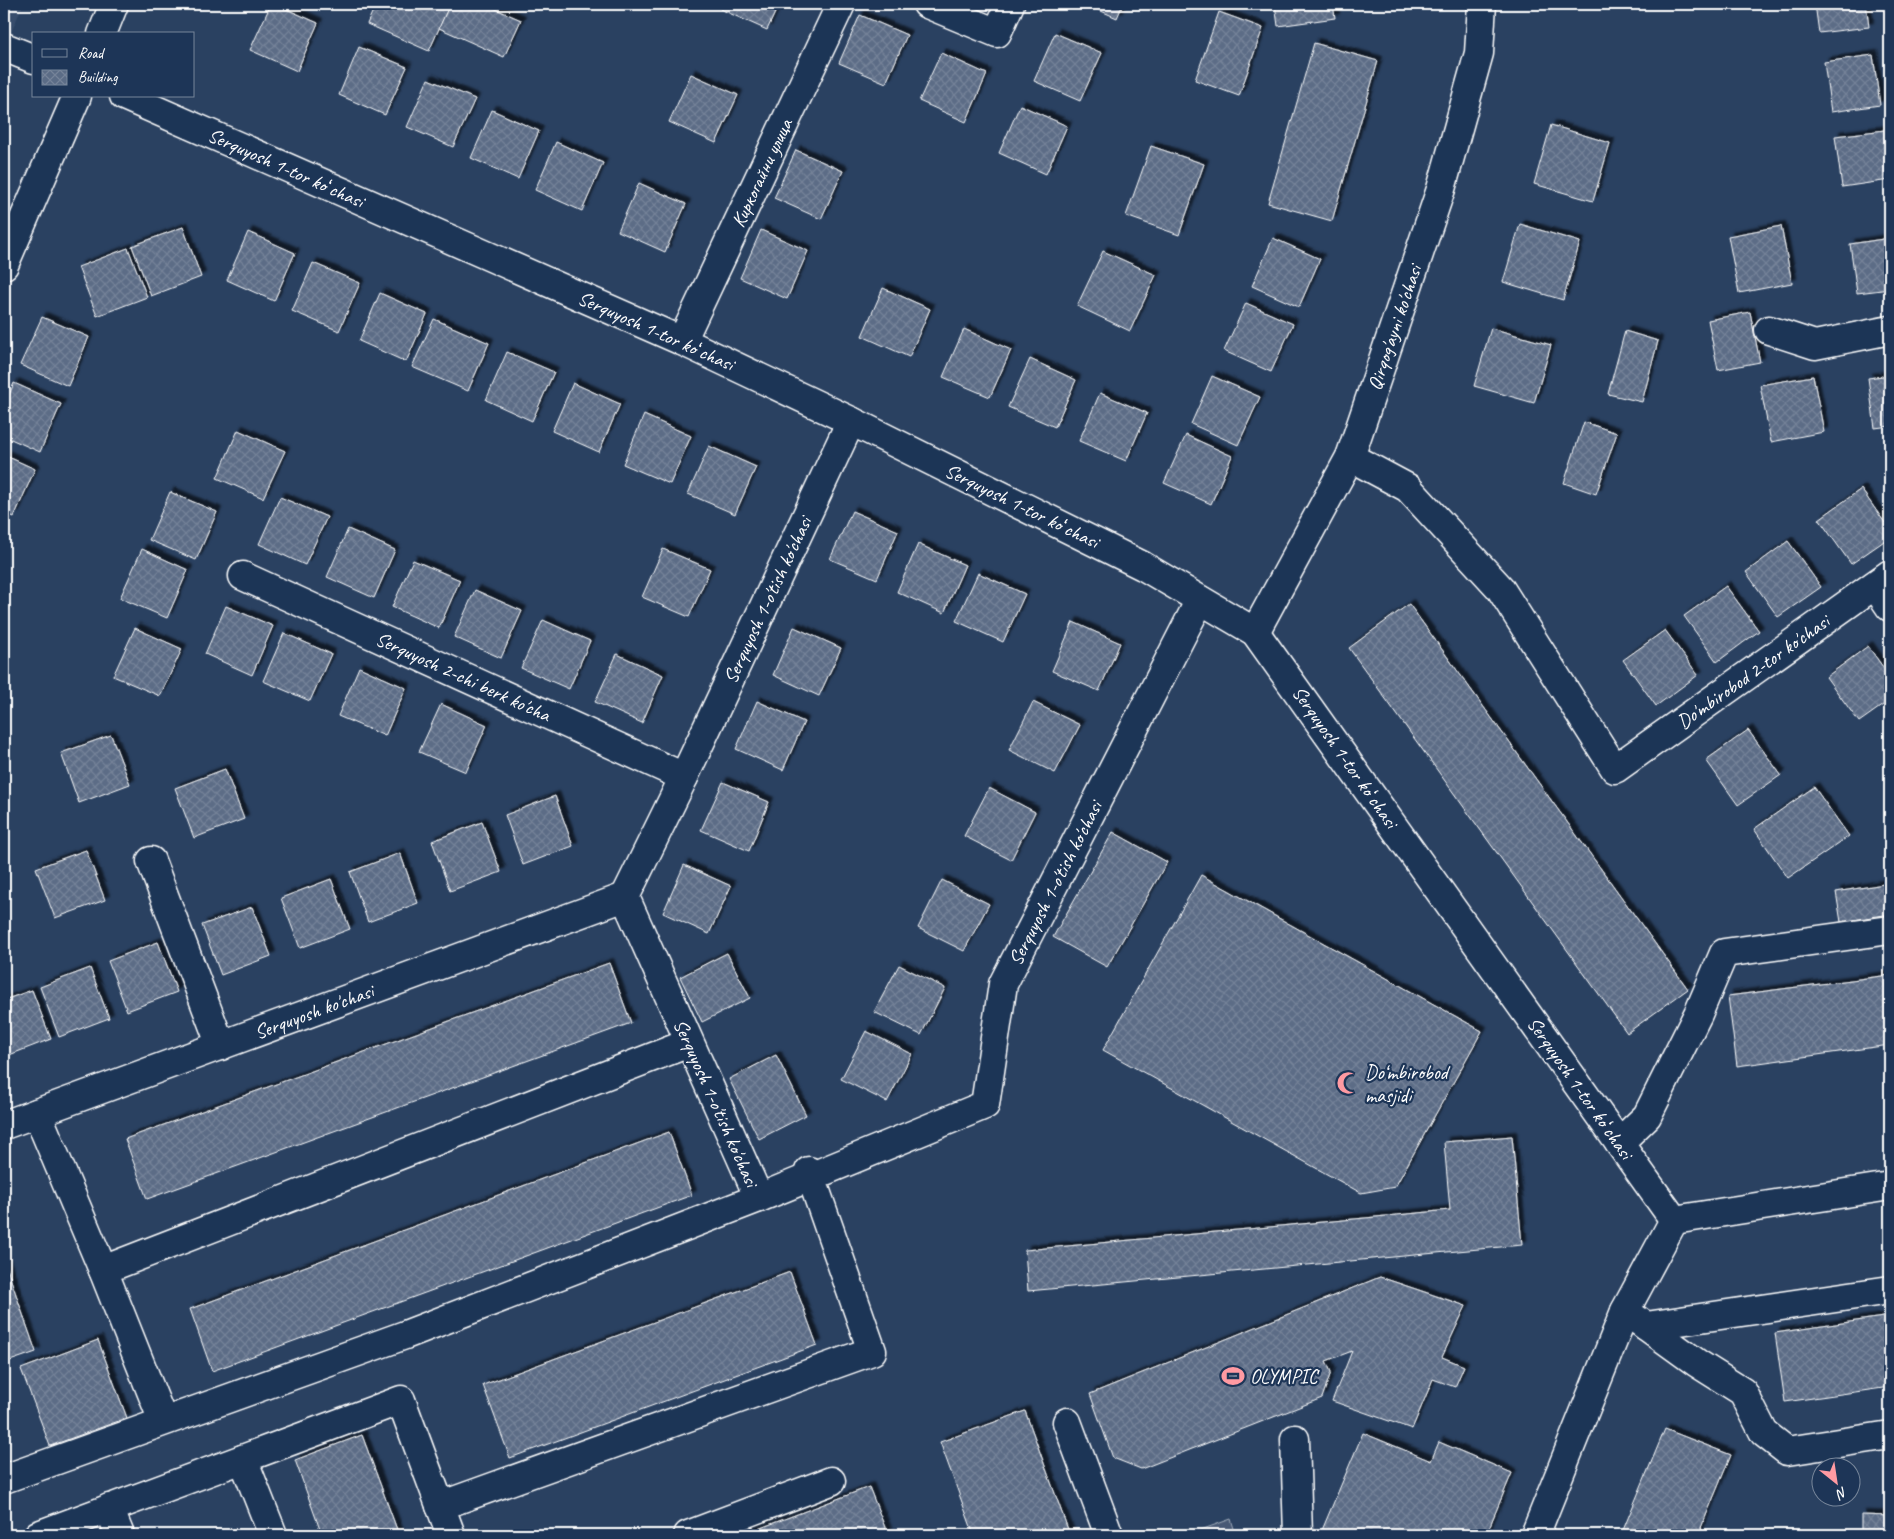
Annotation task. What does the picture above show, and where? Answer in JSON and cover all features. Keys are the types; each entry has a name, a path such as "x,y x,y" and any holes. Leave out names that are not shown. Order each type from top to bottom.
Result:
{"street":[{"path":"103,32 114,4"},
{"name":"Киркогайни улица","path":"682,342 841,4"},
{"path":"927,4 997,33 1010,4"},
{"name":"Qirqog'ayni ko'chasi","path":"1256,632 1350,457 1441,189 1479,53 1482,4"},
{"path":"4,47 32,58"},
{"path":"4,265 76,98"},
{"name":"Serquyosh 1-tor koʻchasi","path":"129,98 682,342 851,421 1143,566 1256,632 1674,1220"},
{"path":"1769,330 1815,346 1890,330"},
{"name":"Serquyosh 1-o'tish ko'chasi","path":"851,421 684,777 625,897 759,1198 986,1105 1003,984 1200,600"},
{"name":"Do'mbirobod 2-tor ko'chasi","path":"1350,457 1408,488 1500,588 1614,769 1883,579"},
{"name":"Serquyosh 2-chi berk ko'cha","path":"243,576 684,777"},
{"path":"1883,579 1890,607"},
{"path":"151,861 221,1046"},
{"name":"Serquyosh ko'chasi","path":"4,1125 625,897"},
{"path":"1619,1143 1647,1116 1698,1014 1724,953 1890,930"},
{"path":"103,1270 689,1042"},
{"path":"37,1113 164,1421"},
{"path":"440,1506 872,1351 809,1171"},
{"path":"1534,1535 1635,1318 1674,1220 1890,1186"},
{"path":"4,1479 405,1335 759,1198"},
{"path":"1635,1318 1890,1290"},
{"path":"1635,1318 1697,1364 1743,1392 1764,1432 1787,1451 1890,1435"},
{"path":"38,1535 401,1400 451,1535"},
{"path":"1067,1422 1109,1535"},
{"path":"1295,1439 1298,1535"},
{"path":"243,1459 273,1535"},
{"path":"688,1535 831,1481"},
{"path":"109,1508 120,1535"}],"shaded area":[{"path":"4,4 23,4 4,50"},
{"path":"1231,1519 1236,1535 1187,1535"}],"building":[{"path":"271,4 318,23 297,71 250,50"},
{"path":"376,4 450,4 429,51 367,24"},
{"path":"450,4 484,4 521,20 504,57 439,28"},
{"path":"723,4 779,4 767,30 720,9"},
{"path":"1085,4 1123,4 1117,18"},
{"path":"1275,4 1333,4 1335,18 1278,26"},
{"path":"1815,4 1866,4 1869,27 1819,33"},
{"path":"1219,12 1263,28 1239,96 1195,80"},
{"path":"860,15 907,35 886,83 839,63"},
{"path":"1055,33 1102,53 1080,101 1034,81"},
{"path":"1314,43 1378,61 1332,221 1268,203"},
{"path":"359,47 407,67 385,115 339,95"},
{"path":"941,53 987,74 966,122 919,101"},
{"path":"1873,55 1880,105 1831,112 1824,62"},
{"path":"691,74 738,95 716,143 669,122"},
{"path":"428,79 475,99 453,147 407,127"},
{"path":"1020,105 1067,126 1046,174 999,153"},
{"path":"492,110 539,131 518,179 471,158"},
{"path":"1551,125 1610,143 1593,201 1534,184"},
{"path":"1885,130 1890,180 1842,187 1835,136"},
{"path":"556,142 603,163 582,211 535,190"},
{"path":"1151,146 1204,164 1179,235 1126,216"},
{"path":"796,150 843,171 821,219 774,198"},
{"path":"639,183 686,204 665,252 618,231"},
{"path":"1520,224 1580,242 1563,300 1503,282"},
{"path":"1781,226 1792,283 1739,293 1728,236"},
{"path":"183,227 201,277 151,296 132,246"},
{"path":"761,230 808,251 787,299 740,278"},
{"path":"248,232 295,253 274,301 227,280"},
{"path":"1273,238 1320,259 1299,307 1252,286"},
{"path":"1890,238 1890,289 1857,293 1850,244"},
{"path":"128,248 147,297 97,316 78,267"},
{"path":"1103,251 1156,275 1130,331 1077,306"},
{"path":"313,263 360,283 339,331 292,311"},
{"path":"883,288 930,309 909,357 862,336"},
{"path":"380,293 427,314 406,362 359,341"},
{"path":"1246,303 1293,324 1271,372 1224,351"},
{"path":"1750,312 1760,362 1718,370 1708,320"},
{"path":"42,317 89,337 68,386 20,365"},
{"path":"434,319 489,343 468,391 412,367"},
{"path":"1491,328 1551,345 1534,403 1474,386"},
{"path":"964,329 1011,350 990,397 943,377"},
{"path":"1625,331 1658,341 1642,402 1608,394"},
{"path":"507,352 554,372 532,421 486,400"},
{"path":"1030,359 1076,380 1055,427 1008,407"},
{"path":"1890,375 1890,426 1875,428 1868,378"},
{"path":"1212,376 1260,397 1238,445 1191,424"},
{"path":"1813,376 1824,432 1771,442 1760,385"},
{"path":"14,383 61,404 40,452 4,436 4,407"},
{"path":"573,383 620,404 599,452 552,431"},
{"path":"1100,393 1147,413 1126,461 1079,441"},
{"path":"644,415 691,436 670,484 623,464"},
{"path":"1584,422 1617,433 1596,494 1564,483"},
{"path":"238,430 285,451 263,498 217,478"},
{"path":"1186,435 1232,456 1211,504 1164,483"},
{"path":"709,446 756,467 735,514 688,494"},
{"path":"4,455 35,469 14,517 4,512"},
{"path":"1861,489 1890,530 1890,537 1851,564 1819,519"},
{"path":"170,492 217,512 196,560 149,540"},
{"path":"280,497 327,517 305,565 259,544"},
{"path":"852,511 898,531 877,579 830,559"},
{"path":"348,529 395,550 374,598 327,577"},
{"path":"1788,541 1821,587 1778,617 1746,572"},
{"path":"918,544 965,565 944,613 897,592"},
{"path":"142,549 188,570 167,618 120,598"},
{"path":"663,549 710,569 689,617 642,597"},
{"path":"413,560 460,580 439,628 392,607"},
{"path":"978,573 1025,594 1003,642 956,621"},
{"path":"1726,586 1759,631 1717,662 1684,616"},
{"path":"475,590 522,611 501,658 454,637"},
{"path":"1409,604 1688,989 1627,1033 1349,648"},
{"path":"226,606 273,626 252,675 205,654"},
{"path":"543,620 590,641 569,689 521,668"},
{"path":"1073,622 1120,643 1099,691 1052,671"},
{"path":"794,627 841,648 819,696 773,675"},
{"path":"135,628 182,649 160,696 113,676"},
{"path":"1665,630 1698,675 1656,706 1623,660"},
{"path":"284,633 331,654 310,701 263,681"},
{"path":"1868,646 1890,677 1890,700 1859,722 1826,677"},
{"path":"617,654 663,675 642,723 595,702"},
{"path":"359,667 406,688 385,736 338,716"},
{"path":"757,701 804,722 783,770 736,749"},
{"path":"1033,702 1080,725 1055,773 1009,750"},
{"path":"441,704 487,725 466,772 419,752"},
{"path":"1748,730 1781,775 1738,805 1706,760"},
{"path":"111,735 130,784 79,803 61,753"},
{"path":"225,769 244,819 194,838 175,788"},
{"path":"723,782 769,802 749,851 701,830"},
{"path":"1814,787 1849,836 1788,878 1754,829"},
{"path":"989,788 1035,812 1011,860 964,836"},
{"path":"555,796 573,846 523,865 505,815"},
{"path":"482,822 501,872 450,891 432,841"},
{"path":"1113,832 1167,862 1107,967 1053,937"},
{"path":"86,850 105,900 55,918 36,868"},
{"path":"400,853 418,903 368,922 350,872"},
{"path":"684,865 731,886 709,934 663,913"},
{"path":"1201,875 1482,1031 1395,1187 1361,1193 1103,1050"},
{"path":"331,879 350,929 300,948 281,898"},
{"path":"942,880 989,904 964,951 918,928"},
{"path":"1890,883 1890,914 1841,922 1836,892"},
{"path":"252,907 271,956 221,975 202,925"},
{"path":"158,942 177,992 127,1011 108,961"},
{"path":"727,953 750,998 702,1022 680,977"},
{"path":"609,963 631,1023 147,1199 125,1139"},
{"path":"899,965 945,988 921,1035 874,1012"},
{"path":"90,968 109,1018 59,1037 40,987"},
{"path":"1890,975 1890,1045 1737,1066 1728,996"},
{"path":"32,990 51,1039 4,1057 4,1000"},
{"path":"866,1031 912,1054 887,1102 841,1079"},
{"path":"776,1055 806,1115 759,1139 729,1079"},
{"path":"669,1132 692,1195 212,1371 190,1309"},
{"path":"1512,1136 1522,1245 1028,1291 1025,1250 1450,1210 1444,1142"},
{"path":"4,1260 36,1352 4,1363"},
{"path":"790,1272 817,1345 510,1458 483,1385"},
{"name":"OLYMPIC","path":"1380,1277 1466,1306 1442,1357 1464,1366 1455,1387 1433,1379 1412,1429 1332,1401 1352,1351 1326,1361 1331,1372 1322,1398 1141,1469 1113,1458 1090,1394"},
{"path":"1890,1316 1890,1387 1785,1402 1775,1333"},
{"path":"98,1340 127,1418 50,1446 21,1369"},
{"path":"1025,1411 1070,1535 974,1535 940,1442"},
{"path":"1665,1429 1731,1455 1698,1535 1621,1535"},
{"path":"1363,1433 1431,1461 1439,1442 1512,1473 1486,1535 1320,1535"},
{"path":"362,1435 399,1535 322,1535 295,1460"},
{"path":"869,1487 888,1535 742,1535"},
{"path":"1861,1515 1890,1516 1890,1535 1861,1535"}],"place":[{"name":"Do‘mbirobod masjidi","path":"1348,1083"},
{"name":"OLYMPIC","path":"1233,1376"}]}
